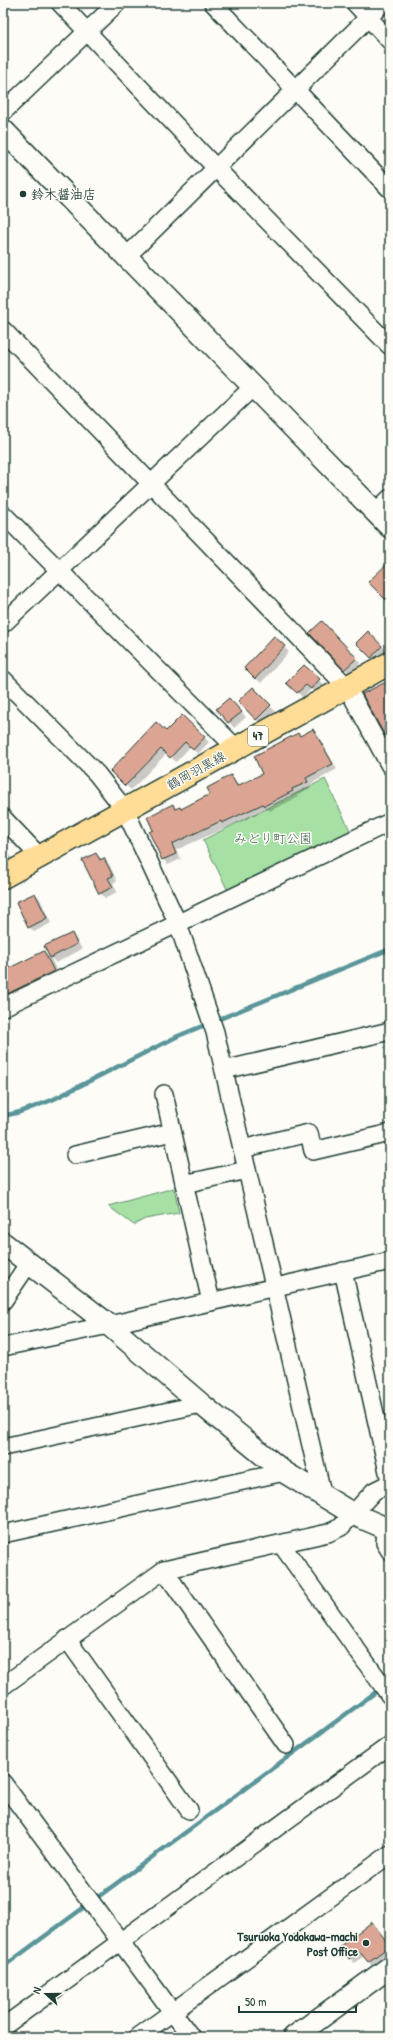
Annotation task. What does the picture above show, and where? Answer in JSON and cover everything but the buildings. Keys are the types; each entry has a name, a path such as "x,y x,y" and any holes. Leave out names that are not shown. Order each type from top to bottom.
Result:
{"main road":[{"name":"鶴岡羽黒線","path":"3,877 390,663"}],"street":[{"path":"60,3 216,168 390,346"},
{"path":"3,112 117,3"},
{"path":"213,3 390,189"},
{"path":"354,3 390,41"},
{"path":"127,256 295,88 383,3"},
{"path":"3,130 253,387 383,505 390,527"},
{"path":"3,330 347,687 390,766"},
{"path":"3,624 253,387"},
{"path":"3,514 59,572 236,748"},
{"path":"3,679 97,774 125,810 178,924 213,1024 323,1497"},
{"path":"3,818 40,857"},
{"path":"3,1006 390,822"},
{"path":"224,1070 390,1031"},
{"path":"164,1094 211,1302"},
{"path":"75,1155 172,1132"},
{"path":"242,1149 309,1133 313,1151 390,1133"},
{"path":"184,1184 247,1170"},
{"path":"3,1243 109,1325 201,1404 284,1472 353,1514 388,1529 384,1543 390,1551"},
{"path":"3,1347 109,1325 390,1261"},
{"path":"3,1301 29,1263"},
{"path":"3,1686 164,1570 328,1533 341,1527 374,1491 390,1482 343,1271"},
{"path":"3,1448 201,1404"},
{"path":"3,1534 284,1472"},
{"path":"281,1544 390,1696"},
{"path":"164,1570 286,1745"},
{"path":"67,1639 189,1810"},
{"path":"3,2026 390,1746"},
{"path":"3,1783 191,2037"},
{"path":"138,2037 390,1854"},
{"path":"294,2037 390,1967"}],"green space":[{"name":"みどり町公園","path":"325,779 351,832 229,893 203,840"},
{"path":"174,1188 179,1213 145,1219 134,1225 108,1206"}],"waterway":[{"path":"3,1116 20,1112 52,1100 178,1036 390,949"},
{"path":"3,1967 380,1689"}],"place":[{"name":"鈴木醤油店","path":"23,194"},
{"name":"Tsuruoka Yodokawa-machi Post Office","path":"366,1943"}]}
